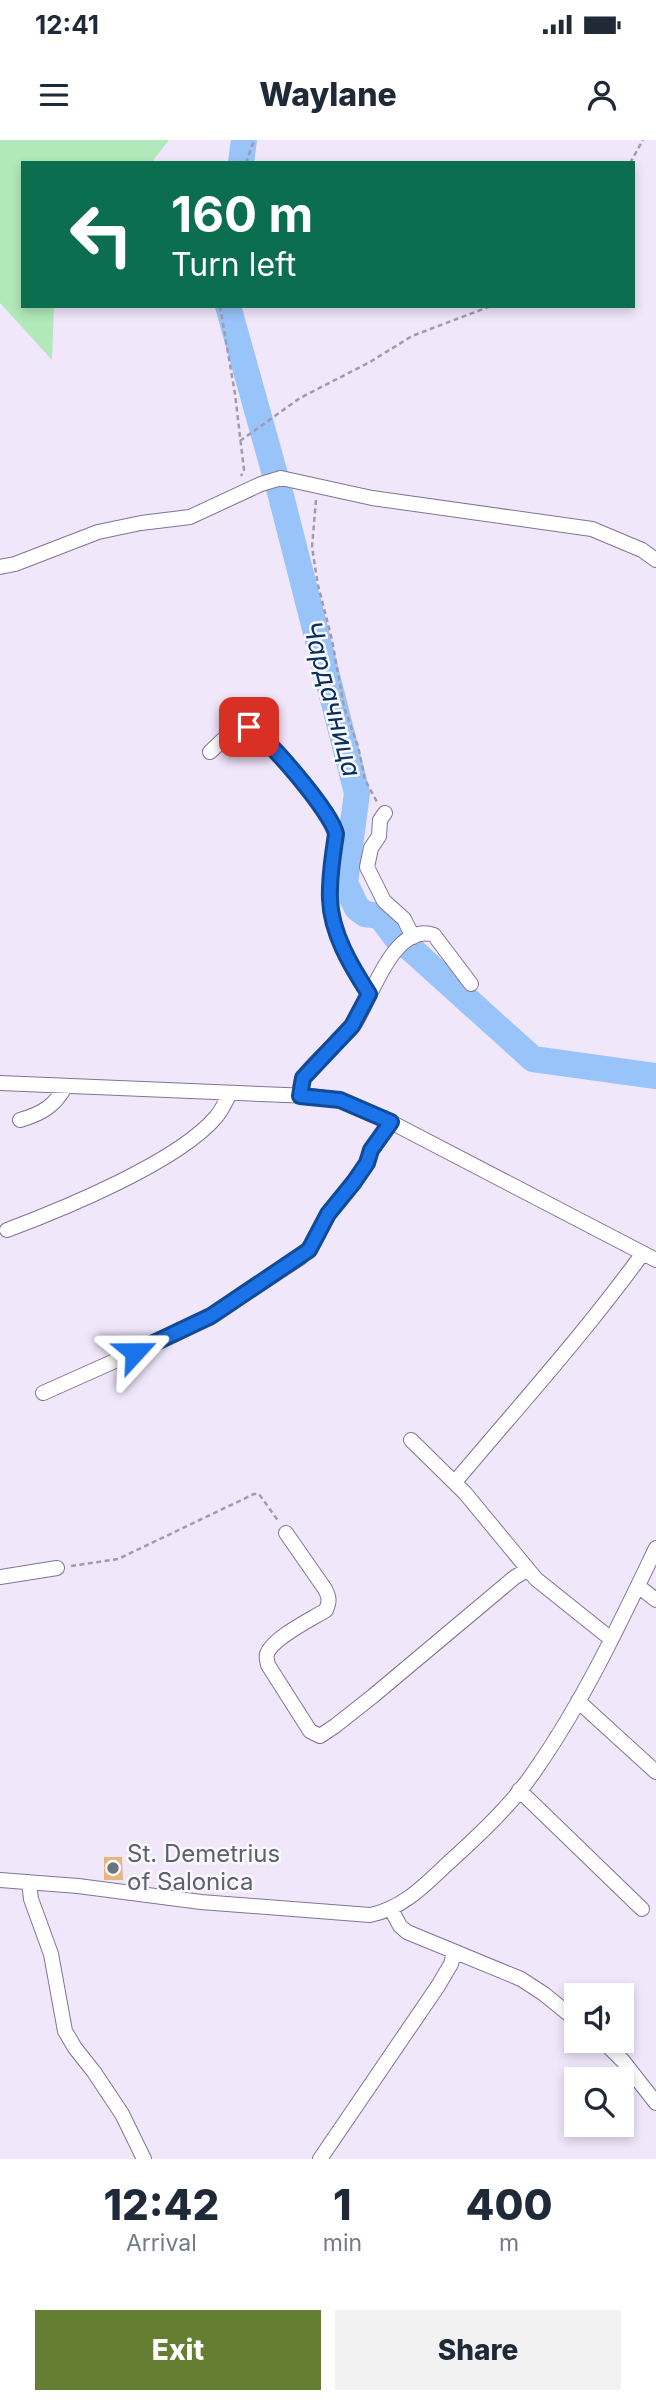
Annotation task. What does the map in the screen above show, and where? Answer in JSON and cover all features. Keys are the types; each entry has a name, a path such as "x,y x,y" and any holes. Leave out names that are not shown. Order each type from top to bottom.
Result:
{"street":[{"path":"0,567 15,564 98,532 190,517 276,479 372,498 592,529 642,550 656,560"},
{"path":"210,752 232,732 244,727 254,730 312,793 327,814 336,834 331,865 332,916 350,966 369,994"},
{"path":"385,813 380,820 379,835 371,848 367,867 384,901 404,919 406,942"},
{"path":"300,1096 303,1078 352,1026 389,958 406,942 421,933 434,935 471,984"},
{"path":"0,1083 340,1100 391,1122 649,1257 559,1357 455,1482"},
{"path":"20,1120 47,1109 60,1097 65,1087"},
{"path":"6,1230 78,1200 159,1159 206,1127 217,1116 230,1093"},
{"path":"43,1392 211,1316 300,1258 314,1242 328,1214 367,1163 371,1150 391,1122"},
{"path":"411,1440 455,1482 527,1570 611,1639"},
{"path":"286,1533 325,1589 329,1604 326,1610 277,1642 266,1658 310,1731 320,1736 527,1570"},
{"path":"0,1880 78,1886 201,1902 370,1914 391,1909 418,1891 456,1857 535,1771 578,1701 656,1548"},
{"path":"0,1577 57,1568"},
{"path":"638,1586 656,1600"},
{"path":"578,1701 656,1772"},
{"path":"519,1790 642,1909"},
{"path":"29,1882 31,1899 51,1954 65,2031 122,2114 144,2159"},
{"path":"391,1909 407,1933 521,1979 564,2010"},
{"path":"320,2159 438,1986 451,1964 453,1953"},
{"path":"615,2053 656,2103"}],"path":[{"path":"247,161 254,140"},
{"path":"631,161 643,140"},
{"path":"220,308 244,470 235,496"},
{"path":"240,441 300,398 370,362 412,336 486,308"},
{"path":"317,487 312,547 318,585 332,640 344,707 358,746 365,780 385,813"},
{"path":"57,1568 118,1559 254,1494 259,1494 264,1500 286,1533"}],"green space":[{"path":"0,140 169,140 153,161 21,161 21,308 54,308 52,360 0,303"}],"building":[{"name":"St. Demetrius of Salonica","path":"104,1857 122,1857 123,1880 104,1880"}],"waterway":[{"name":"Чардачница","path":"241,161 244,140"},
{"name":"Чардачница","path":"229,308 281,496 357,793 345,883 357,908 365,914 380,916 398,940 533,1059 656,1076"}],"place":[{"name":"St. Demetrius of Salonica","path":"113,1868"}],"route":[{"path":"135,1352 211,1316 309,1250 328,1214 354,1182 367,1163 371,1150 391,1122 340,1100 300,1096 303,1078 352,1026 369,994 350,966 332,916 330,881 336,834 334,826 312,793 249,727"}]}
